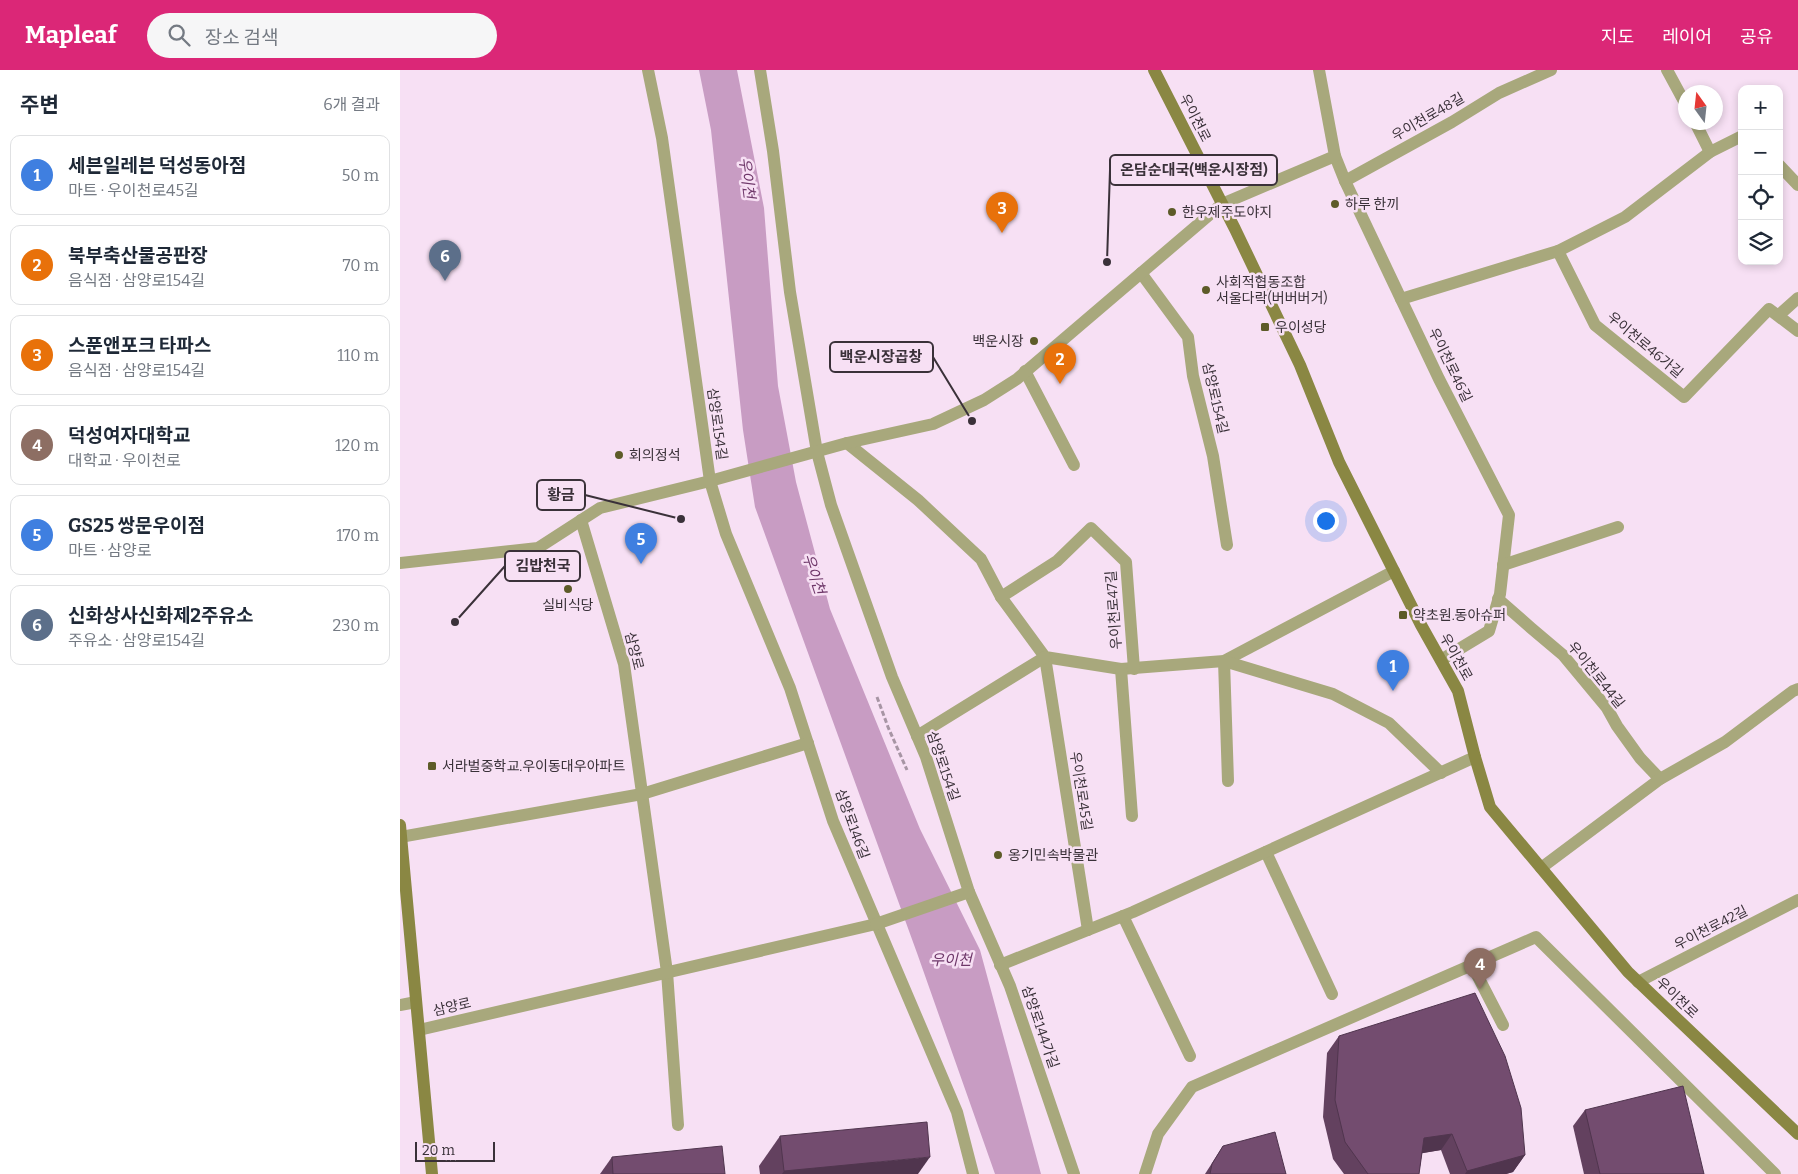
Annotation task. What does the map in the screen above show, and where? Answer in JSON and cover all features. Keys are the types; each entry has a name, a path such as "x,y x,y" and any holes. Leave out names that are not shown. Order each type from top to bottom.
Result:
{"street":[{"name":"삼양로154길","path":"400,562 538,548 600,508 710,481 662,138 648,70"},
{"name":"삼양로154길","path":"760,70 773,151 790,292 817,452 831,505 892,677 926,757 969,892"},
{"name":"우이천로","path":"1154,70 1222,204 1300,365 1339,462 1458,691 1490,807 1628,972 1798,1134"},
{"path":"1319,70 1335,156 1345,181"},
{"name":"우이천로48길","path":"1345,181 1452,122 1499,92 1551,70"},
{"path":"1667,70 1678,90"},
{"path":"1699,130 1710,152"},
{"path":"1402,300 1558,251 1625,217 1710,152 1738,138"},
{"path":"710,481 848,443 933,424 984,400 1017,379 1222,204 1335,156"},
{"path":"1783,169 1798,185"},
{"name":"우이천로46길","path":"1345,181 1439,379 1509,515 1498,599 1489,631 1441,660"},
{"name":"우이천로46가길","path":"1558,251 1595,325 1684,397 1769,309 1778,315 1798,298"},
{"name":"삼양로154길","path":"1141,273 1188,336 1193,376 1213,456 1227,545"},
{"path":"1778,315 1798,331"},
{"path":"1025,371 1074,464"},
{"path":"848,443 918,500 981,559 1001,597 1045,657 917,736"},
{"name":"삼양로146길","path":"710,481 726,534 790,688 833,821 957,1112 973,1174"},
{"name":"삼양로","path":"581,520 624,664 668,972 678,1125"},
{"path":"1503,565 1618,527"},
{"name":"우이천로47길","path":"1001,597 1057,561 1091,528 1126,562 1132,816"},
{"name":"우이천로47길","path":"1045,657 1128,669 1224,661 1394,571"},
{"name":"우이천로44길","path":"1498,599 1563,654 1607,708 1629,742 1660,779"},
{"name":"우이천로45길","path":"1045,657 1088,930"},
{"path":"1228,781 1224,661 1333,694 1389,723 1441,772"},
{"path":"1542,868 1660,779 1725,742 1798,689"},
{"name":"삼양로","path":"432,1174 400,833 642,794 808,743"},
{"path":"1000,965 1122,916 1475,757"},
{"path":"1266,852 1332,994"},
{"name":"삼양로","path":"419,1030 876,924 969,892"},
{"name":"삼양로144가길","path":"969,892 1010,986 1074,1174"},
{"name":"우이천로42길","path":"1638,982 1798,900"},
{"path":"1122,916 1190,1056"},
{"path":"1145,1174 1158,1134 1192,1087 1536,937 1775,1174"},
{"path":"1472,965 1503,1025"},
{"name":"삼양로","path":"400,1005 416,1002"}],"water":[{"name":"우이천","path":"699,70 737,70 764,208 778,386 796,482 830,609 920,829 980,950 1041,1174 995,1174 755,507 743,430 711,130"}],"building":[{"path":"1475,993 1505,1056 1521,1108 1525,1155 1467,1171 1452,1134 1424,1138 1419,1174 1368,1174 1345,1142 1335,1100 1339,1036"},
{"path":"1683,1086 1704,1174 1600,1174 1585,1110"},
{"path":"927,1122 930,1157 784,1171 780,1136"},
{"path":"1275,1132 1286,1174 1210,1174 1212,1164 1223,1146"},
{"path":"722,1146 725,1174 613,1174 612,1157"}],"place":[{"name":"하루 한끼","path":"1335,204"},
{"name":"한우제주도야지","path":"1172,212"},
{"name":"스푼앤포크 타파스","path":"1002,233"},
{"name":"온담순대국(백운시장점)","path":"1107,262"},
{"name":"신화상사신화제2주유소","path":"445,281"},
{"name":"사회적협동조합 서울다락(버버버거)","path":"1206,290"},
{"name":"우이성당","path":"1265,327"},
{"name":"백운시장","path":"1034,341"},
{"name":"북부축산물공판장","path":"1060,384"},
{"name":"백운시장곱창","path":"972,421"},
{"name":"회의정석","path":"619,455"},
{"name":"황금","path":"681,519"},
{"name":"GS25 쌍문우이점","path":"641,564"},
{"name":"실비식당","path":"568,589"},
{"name":"약초원.동아슈퍼","path":"1403,615"},
{"name":"김밥천국","path":"455,622"},
{"name":"세븐일레븐 덕성동아점","path":"1393,691"},
{"name":"서라벌중학교.우이동대우아파트","path":"432,766"},
{"name":"옹기민속박물관","path":"998,855"},
{"name":"덕성여자대학교","path":"1480,989"}]}
